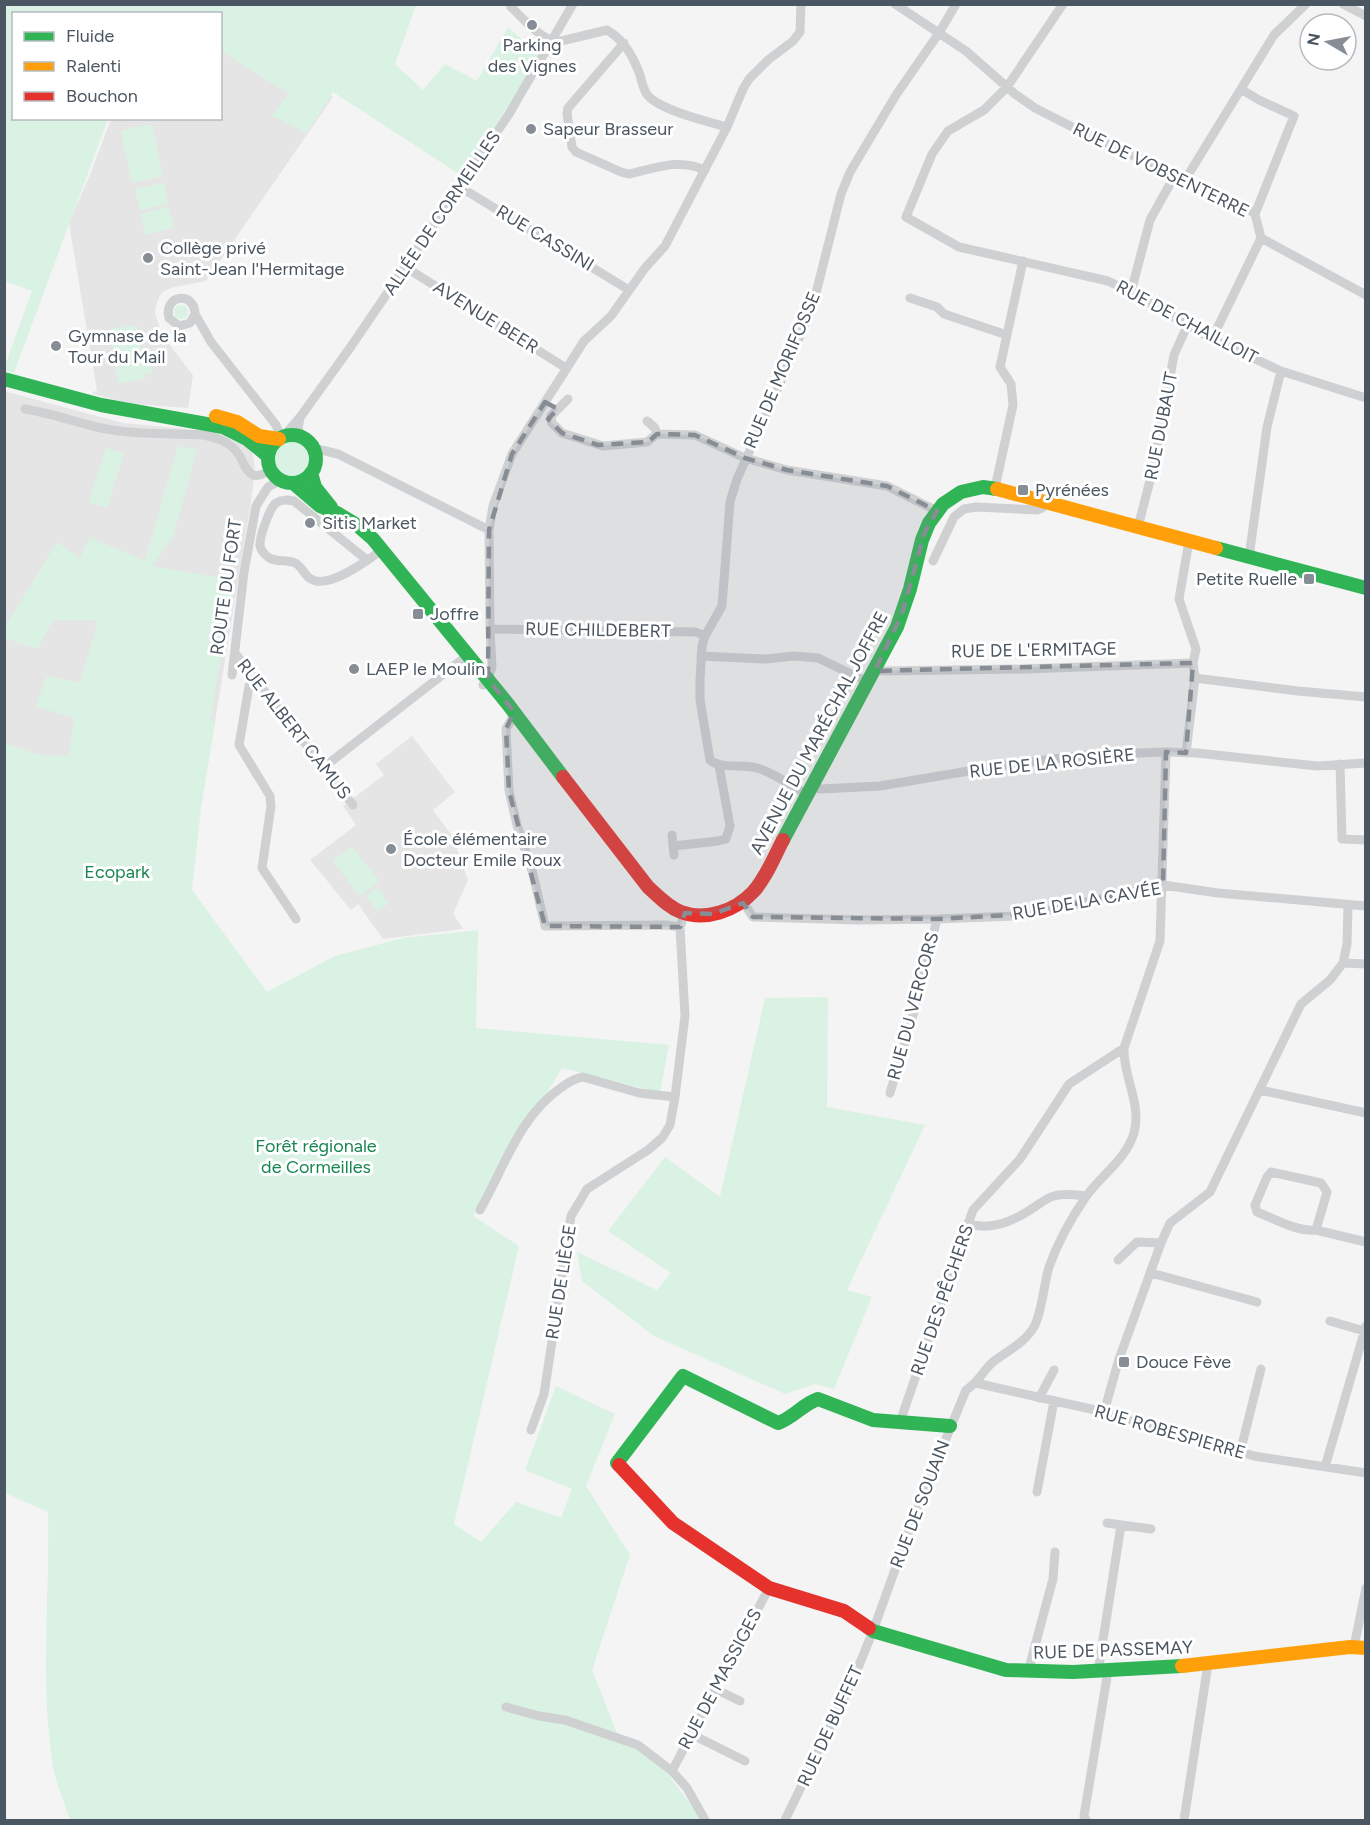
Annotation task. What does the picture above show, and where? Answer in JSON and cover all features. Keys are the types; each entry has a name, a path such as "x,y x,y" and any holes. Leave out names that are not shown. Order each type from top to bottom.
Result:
{"street":[{"path":"510,4 551,41 557,42 603,30 616,35 624,43 636,63 646,94 659,104 693,118 727,127"},
{"name":"ALLÉE DE CORMEILLES","path":"280,434 301,416 460,187 517,101 573,4"},
{"path":"513,715 501,706 489,685 492,666 489,530 493,506 512,454 584,340 611,316 645,268 665,246 727,127 749,79 768,60 793,41 800,32 801,4"},
{"name":"RUE DE VOBSENTERRE","path":"895,4 966,51 1015,94 1035,108 1247,208 1255,214 1262,238 1365,295"},
{"name":"RUE DE MORIFOSSE","path":"719,765 710,760 705,732 700,700 701,656 705,636 722,606 730,502 745,458 779,386 813,305 841,194 850,172 896,95 956,4"},
{"path":"1007,87 1063,4"},
{"path":"1185,180 1274,35 1306,4"},
{"path":"1343,4 1365,16"},
{"path":"624,43 568,108 572,147 581,156 629,174 680,164 695,165 705,170"},
{"name":"RUE DE CHAILLOIT","path":"1007,87 984,110 948,131 932,154 906,217 959,247 1108,281 1131,292 1187,326 1281,371 1365,398"},
{"path":"1241,88 1259,100 1294,116 1255,214"},
{"path":"1131,292 1150,220 1175,175"},
{"name":"RUE CASSINI","path":"460,187 629,290"},
{"path":"1212,339 1262,238"},
{"path":"996,488 1013,405 1011,384 1000,367 1023,261"},
{"name":"AVENUE BEER","path":"405,267 566,368"},
{"path":"910,298 937,307 944,314 1007,335"},
{"path":"204,329 187,325 179,326 169,318 168,310 171,303 178,299 186,299 193,304 195,314 204,329 211,342 280,434"},
{"path":"187,325 195,314"},
{"name":"RUE DUBAUT","path":"1138,527 1153,469 1174,355 1187,326"},
{"path":"1249,557 1267,427 1281,371"},
{"path":"4,379 80,400 228,429 247,439 268,456"},
{"path":"568,399 551,416 552,423 562,433 598,445 610,447 647,442 657,434 694,435 745,458 818,476 887,486 937,511"},
{"path":"545,402 558,409"},
{"path":"25,409 121,431 214,437 232,447 253,475 260,476 271,470"},
{"path":"136,412 215,416 237,422 259,436 280,434 301,437 313,448 315,464 311,473 301,481 287,482"},
{"path":"301,416 298,428 301,437"},
{"path":"647,421 655,428 657,434"},
{"path":"280,434 268,456 271,470 320,506 337,513 365,531 528,732 648,886 668,904 685,913 680,927 666,925 544,926 533,874 509,791 506,729 513,715"},
{"path":"313,448 338,454 489,530"},
{"path":"311,473 320,495 337,513"},
{"name":"ROUTE DU FORT","path":"231,675 244,572 256,506 268,486 287,482"},
{"name":"AVENUE DU MARÉCHAL JOFFRE","path":"685,913 713,914 731,909 743,902 760,883 876,668 902,614 912,584 924,532 937,511 951,497 967,489 980,486 996,488 1365,588"},
{"path":"368,560 294,501 289,500 277,502 273,506 260,540 262,550 270,559 295,563 309,578 316,581 330,579 355,569 368,560 382,550"},
{"path":"933,561 954,517 964,509 976,507 1037,510 1042,508 1045,501"},
{"path":"1186,753 1195,678 1193,663 1196,648 1179,599 1189,541"},
{"name":"RUE CHILDEBERT","path":"490,629 696,632 705,636"},
{"name":"RUE ALBERT CAMUS","path":"235,653 353,805"},
{"path":"701,656 766,659 794,656 818,658 868,682"},
{"path":"324,767 468,660"},
{"name":"RUE DE L'ERMITAGE","path":"876,668 883,671 1025,669 1193,663"},
{"path":"1195,678 1365,697"},
{"path":"256,680 249,686 239,745 270,796 271,806 262,868 296,919"},
{"path":"1124,1048 1160,941 1166,752"},
{"name":"RUE DE LA ROSIÈRE","path":"810,791 879,786 1004,765 1086,755 1166,752 1317,766 1365,763"},
{"path":"1340,764 1342,839 1365,840"},
{"path":"672,835 673,850 726,839 730,826 719,765 759,768 810,791"},
{"name":"RUE DE LA CAVÉE","path":"743,902 753,917 856,920 937,919 1030,914 1163,885 1218,893 1365,906"},
{"path":"1104,1412 1119,1359 1170,1223 1210,1192 1301,1004 1330,980 1343,963 1347,944 1348,906"},
{"name":"RUE DU VERCORS","path":"890,1093 912,1019 937,919"},
{"name":"RUE DE LIÈGE","path":"531,1431 544,1394 571,1216 587,1189 648,1149 662,1138 670,1125 685,1016 680,927"},
{"path":"1343,963 1365,964"},
{"name":"RUE DE SOUAIN","path":"873,1631 915,1514 966,1390 976,1383 993,1362 1025,1338 1035,1324 1049,1268 1062,1235 1086,1196 1127,1149 1134,1132 1137,1108 1124,1061 1124,1048"},
{"name":"RUE DES PÊCHERS","path":"900,1422 973,1210 1020,1159 1070,1084 1124,1048"},
{"path":"480,1210 534,1112 549,1095 569,1082 583,1077 639,1093 675,1097"},
{"path":"1260,1090 1365,1113"},
{"path":"1316,1230 1327,1192 1321,1183 1271,1172 1255,1205 1257,1212 1309,1230 1365,1242"},
{"path":"968,1223 975,1226 1000,1225 1016,1219 1055,1196 1086,1196"},
{"path":"1118,1260 1137,1242 1161,1243"},
{"path":"1151,1273 1257,1302"},
{"path":"1324,1467 1365,1328 1330,1321"},
{"path":"1240,1453 1261,1369"},
{"path":"1039,1398 1054,1370"},
{"name":"RUE DE PASSEMAY","path":"900,1422 873,1420 818,1399 808,1402 786,1420 778,1423 683,1376 617,1462 673,1523 769,1588 844,1611 873,1631 1006,1670 1103,1672 1208,1664 1360,1647"},
{"name":"RUE ROBESPIERRE","path":"976,1383 1104,1412 1240,1453 1365,1473"},
{"path":"1037,1492 1054,1401"},
{"path":"900,1422 950,1426"},
{"path":"1107,1524 1151,1529"},
{"path":"1086,1821 1084,1816 1121,1525"},
{"path":"1028,1672 1053,1579 1055,1552"},
{"name":"RUE DE MASSIGES","path":"672,1771 769,1588"},
{"path":"1360,1647 1365,1588"},
{"name":"RUE DE BUFFET","path":"785,1821 853,1680 873,1631"},
{"path":"1184,1821 1208,1664"},
{"path":"715,1689 740,1701"},
{"path":"506,1707 565,1720 638,1745 672,1771 687,1788 705,1821"},
{"path":"691,1734 745,1761"}],"highlighted area":[{"path":"545,402 558,409 548,419 562,433 598,445 648,442 657,434 695,435 745,458 787,470 887,486 937,511 925,532 902,614 875,671 1193,663 1186,753 1166,752 1163,885 1030,914 937,919 753,917 743,903 713,914 685,913 680,927 545,926 509,791 506,729 514,712 488,679 489,530 512,454"}],"shaded area":[{"path":"222,24 333,97 206,281 174,287 164,291 159,297 155,314 163,336 193,375 188,408 132,404 92,392 97,391 69,223 111,120 222,120"},
{"path":"4,391 123,423 218,432 252,450 255,469 251,502 201,807 5,763"},
{"name":"École élémentaire Docteur Emile Roux","path":"412,736 455,792 433,810 453,837 468,880 453,914 463,929 383,939 358,904 351,910 310,860 356,825 343,806 384,775 376,764"}],"green space":[{"path":"5,5 416,5 395,64 423,90 445,64 477,81 508,27 540,57 462,176 333,92 307,133 272,116 289,94 222,52 222,12 12,12 12,120 108,120 14,373 4,368 32,291 5,281"},
{"path":"152,124 163,176 132,183 121,131"},
{"path":"164,183 168,204 140,210 135,189"},
{"path":"169,207 174,228 145,235 141,214"},
{"path":"181,305 186,307 188,312 186,317 181,319 176,317 174,312 176,307"},
{"path":"137,325 141,353 149,352 152,373 145,374 145,379 118,383 110,329"},
{"path":"292,442 304,447 309,459 304,471 292,476 280,471 275,459 280,447"},
{"name":"Forêt régionale de Cormeilles","path":"178,446 197,450 173,537 152,566 234,580 210,721 215,722 201,807 192,890 267,992 335,956 403,938 478,930 476,1028 669,1045 660,1093 562,1068 473,1216 519,1246 454,1524 481,1542 516,1502 561,1518 572,1489 525,1470 556,1386 615,1414 586,1486 630,1555 592,1670 617,1733 664,1769 700,1820 70,1820 55,1775 48,1728 46,1667 48,1512 5,1493 4,743 39,755 69,756 74,718 35,706 47,676 80,683 98,620 53,620 37,649 5,638 4,629 57,542 80,558 90,537 145,561"},
{"path":"106,448 124,453 107,508 89,502"},
{"path":"352,847 379,881 360,896 333,861"},
{"path":"377,887 389,903 378,912 366,896"},
{"path":"828,997 827,1107 925,1125 847,1290 872,1297 834,1389 815,1384 785,1394 654,1336 582,1281 577,1252 657,1290 671,1273 608,1231 665,1157 720,1197 765,998"}],"traffic: fast":[{"path":"4,379 101,405 223,427 247,439 268,456"},
{"path":"292,435 309,442 316,459 309,476 292,483 275,476 268,459 275,442 292,435"},
{"path":"311,473 315,487 331,507"},
{"path":"293,483 320,506 357,525 373,539 507,703 563,777"},
{"path":"783,840 897,627 929,523 943,504 961,492 983,487 997,489"},
{"path":"1216,548 1366,588"},
{"path":"619,1465 617,1463 683,1376 778,1423 818,1399 873,1420 950,1426"},
{"path":"869,1628 1006,1670 1073,1672 1182,1666"}],"traffic: slow":[{"path":"216,416 237,422 259,436 279,439"},
{"path":"997,489 1216,548"},
{"path":"1182,1666 1350,1647 1366,1648"}],"traffic: jam":[{"path":"563,777 648,887 676,910 691,915 710,915 729,909 746,899 766,874 783,840"},
{"path":"619,1465 673,1523 769,1588 844,1611 869,1628"}],"place":[{"name":"Parking des Vignes","path":"532,25"},
{"name":"Sapeur Brasseur","path":"531,129"},
{"name":"Collège privé Saint-Jean l'Hermitage","path":"148,258"},
{"name":"Gymnase de la Tour du Mail","path":"56,346"},
{"name":"Pyrénées","path":"1023,490"},
{"name":"Sitis Market","path":"310,523"},
{"name":"Petite Ruelle","path":"1309,579"},
{"name":"Joffre","path":"418,614"},
{"name":"LAEP le Moulin","path":"354,669"},
{"name":"École élémentaire Docteur Emile Roux","path":"391,849"},
{"name":"Douce Fève","path":"1124,1362"}],"park label":[{"name":"Ecopark","path":"117,872"}]}
